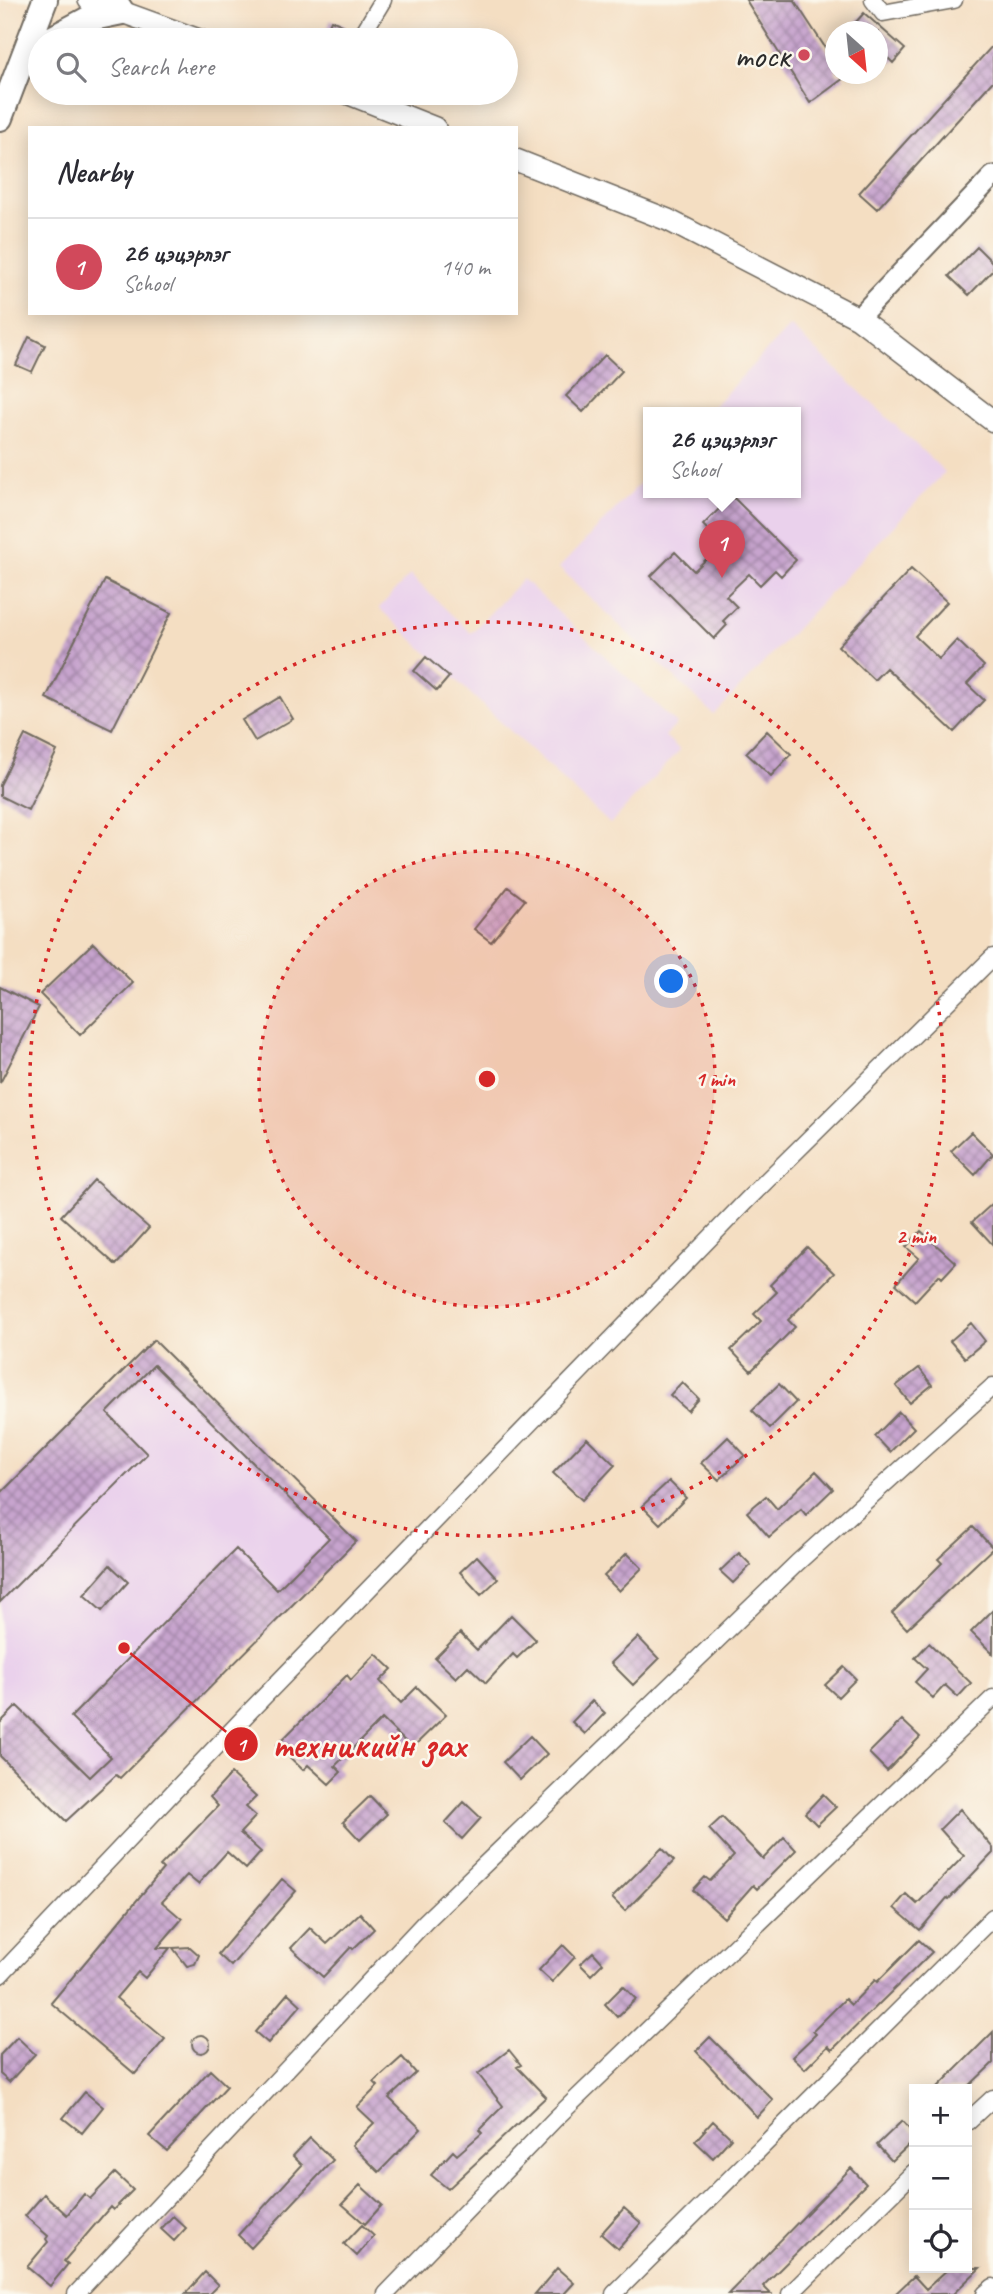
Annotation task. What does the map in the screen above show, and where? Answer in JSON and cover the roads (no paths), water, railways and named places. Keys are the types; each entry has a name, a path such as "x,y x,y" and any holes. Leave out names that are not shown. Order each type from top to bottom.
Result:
{"highway":[{"path":"34,28 45,0"},
{"path":"71,28 118,6"},
{"path":"0,118 28,45"},
{"path":"0,118 28,61"}],"main road":[{"path":"89,0 118,6 170,28"},
{"path":"377,105 430,126"},
{"path":"518,161 668,220 858,318 993,421"}],"street":[{"path":"366,28 383,0"},
{"path":"873,0 883,13 954,0"},
{"path":"858,318 993,176"},
{"path":"0,1975 261,1700 748,1199 993,957"},
{"path":"76,2294 425,1922 797,1563 993,1386"},
{"path":"386,2294 555,2119 993,1698"},
{"path":"614,2294 993,1917"},
{"path":"972,2117 993,2098"},
{"path":"789,2294 909,2177"},
{"path":"985,2294 993,2287"}],"place":[{"name":"тоск","path":"804,55"},
{"name":"26 цэцэрлэг","path":"722,578"},
{"name":"техникийн зах","path":"124,1648"}]}
